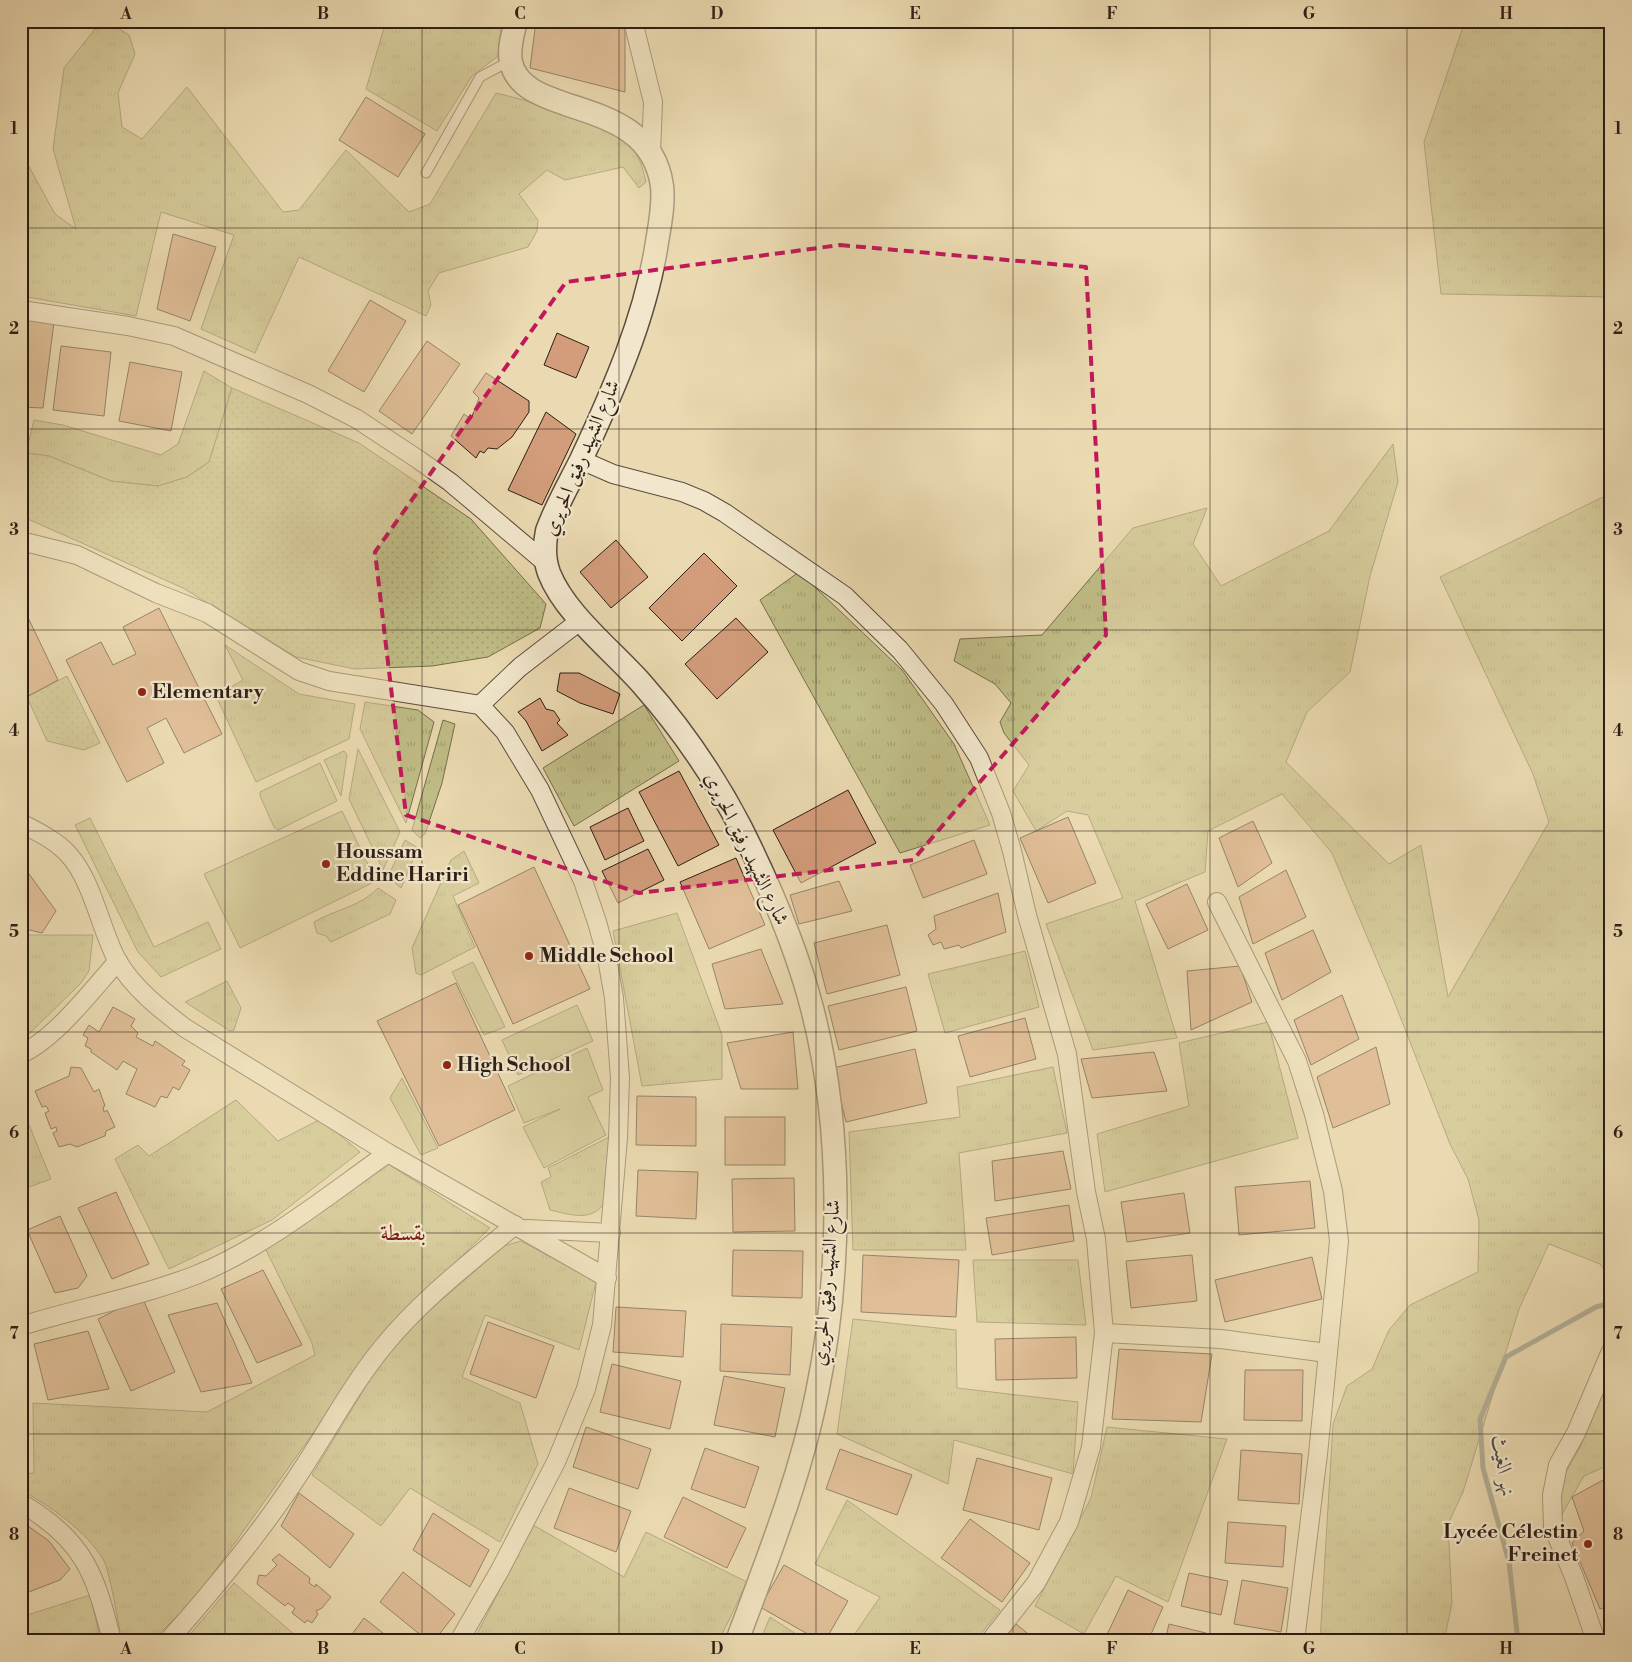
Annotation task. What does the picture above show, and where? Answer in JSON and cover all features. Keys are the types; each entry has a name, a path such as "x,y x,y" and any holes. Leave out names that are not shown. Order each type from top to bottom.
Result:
{"street":[{"path":"510,61 516,21"},
{"path":"632,21 653,102 651,153"},
{"name":"شارع الشهيد رفيق الحريري","path":"510,61 518,78 525,84 546,96 622,126 639,138 651,153 660,175 662,194 654,261 633,334 614,385 547,531 544,552 546,564 555,585 581,620 665,710 702,760 726,801 766,882 790,942 812,1007 822,1056 830,1118 834,1191 834,1246 828,1321 817,1393 792,1486 737,1641"},
{"path":"21,310 128,326 174,336 308,394 357,419 450,482 546,564"},
{"path":"581,460 613,474 682,492 704,501 814,573 845,596 900,650 944,704 964,733 982,765 1001,813 1027,915 1067,1054 1086,1192 1099,1267 1104,1333 1091,1447 1069,1522 1036,1583 990,1641"},
{"path":"21,541 77,555 156,593 207,613 299,671 329,681 480,706 505,732 540,790 583,881 607,958 614,998 620,1078 611,1233 598,1349 574,1422 500,1570 459,1641"},
{"path":"480,706 520,666 581,620"},
{"path":"21,823 50,839 69,855 86,884 118,962 146,996 185,1028 388,1153 607,1278"},
{"path":"1217,902 1297,1061 1314,1114 1333,1191 1339,1242 1318,1454 1295,1641"},
{"path":"21,1054 31,1050 51,1034 118,962"},
{"path":"21,1326 136,1294 197,1274 254,1244 388,1153"},
{"path":"168,1641 217,1586 256,1534 302,1469 362,1374 382,1348 423,1304 518,1227 611,1233"},
{"path":"1104,1333 1221,1339 1327,1353"},
{"path":"1596,1641 1574,1577 1553,1527 1552,1495 1558,1465 1576,1433 1611,1350"},
{"path":"21,1503 52,1523 79,1550 99,1592 112,1641"}],"lane":[{"path":"426,173 480,77 510,61"}],"highlighted area":[{"path":"840,245 1086,267 1106,635 913,860 639,893 406,815 375,552 566,282"}],"green space":[{"path":"386,21 502,21 498,56 472,76 437,131 366,89"},
{"path":"1465,21 1611,21 1611,297 1441,294 1424,142"},
{"path":"116,27 129,35 135,54 118,93 122,127 142,139 187,87 283,212 299,210 346,150 409,212 430,204 496,93 568,114 622,138 632,147 637,155 646,182 639,188 623,167 565,180 547,170 519,194 538,220 537,231 528,247 439,273 428,291 431,305 426,316 299,257 255,353 201,329 234,235 161,212 136,316 21,296 21,152 55,214 76,229 53,149 64,68 95,29"},
{"path":"204,371 232,388 209,462 187,477 158,486 111,481 49,456 26,453 34,420 63,425 161,455 178,444"},
{"path":"232,388 359,443 471,519 546,604 540,628 488,657 432,666 355,669 296,657 183,588 21,516 26,453 49,456 111,481 158,486 187,477 209,462"},
{"path":"1393,444 1398,482 1370,576 1350,672 1307,712 1286,762 1389,864 1421,845 1448,997 1549,822 1533,774 1440,577 1611,493 1611,1280 1600,1264 1549,1244 1519,1309 1463,1492 1448,1524 1452,1603 1444,1641 1320,1641 1333,1424 1347,1386 1372,1369 1389,1330 1410,1305 1478,1272 1479,1220 1468,1179 1450,1144 1392,996 1332,853 1282,794 1208,831 1205,872 1135,901 1177,1038 1093,1050 1046,924 1123,898 1088,815 1067,811 1036,831 1013,791 1029,765 1004,733 1000,722 1011,703 995,684 954,661 960,639 1042,635 1133,528 1207,508 1193,544 1221,586 1329,531"},
{"path":"799,572 902,670 954,744 990,825 900,853 760,600"},
{"path":"225,645 299,694 355,704 349,739 256,782 216,696 243,680"},
{"path":"67,676 100,743 84,750 47,741 27,697"},
{"path":"365,702 418,710 434,722 406,823 360,729"},
{"path":"644,705 679,761 574,826 543,768"},
{"path":"443,720 455,724 442,783 425,834 420,838 412,830"},
{"path":"358,749 400,832 383,870 349,799"},
{"path":"344,751 347,755 341,796 324,760"},
{"path":"320,763 337,801 278,830 274,827 260,792"},
{"path":"342,811 376,881 240,948 204,874"},
{"path":"90,818 154,947 208,922 221,949 161,977 138,952 75,825"},
{"path":"405,840 418,848 401,888 388,877"},
{"path":"464,851 479,883 453,896 475,947 421,975 416,973 412,948 451,860"},
{"path":"378,888 396,900 390,914 331,942 326,936 317,933 314,922 356,904"},
{"path":"677,913 722,1035 722,1079 642,1086 613,931"},
{"path":"21,935 93,935 89,971 81,983 26,1037 21,1032"},
{"path":"1025,951 1039,1007 945,1033 928,974"},
{"path":"473,962 505,1027 484,1035 452,972"},
{"path":"227,981 241,1008 234,1030 230,1031 185,1002"},
{"path":"577,1005 593,1041 518,1075 502,1040"},
{"path":"1268,1022 1298,1138 1105,1192 1097,1134 1189,1106 1179,1043"},
{"path":"587,1048 603,1090 588,1097 606,1135 544,1168 523,1127 560,1109 524,1123 508,1086"},
{"path":"1053,1067 1067,1133 959,1153 966,1250 853,1250 849,1132 960,1117 957,1087"},
{"path":"402,1078 438,1148 421,1155 390,1098"},
{"path":"236,1100 278,1141 321,1119 360,1152 272,1220 169,1269 115,1159 138,1145 149,1156"},
{"path":"21,1105 51,1179 21,1190"},
{"path":"611,1136 603,1205 592,1214 585,1215 571,1215 550,1210 541,1182 551,1177 548,1168"},
{"path":"388,1164 490,1228 373,1345 321,1422 197,1596 152,1641 122,1641 111,1585 103,1559 87,1538 77,1529 44,1503 21,1490 21,1474 34,1473 33,1403 207,1412 315,1355 312,1343 265,1248"},
{"path":"521,1241 596,1282 579,1350 485,1315 462,1377 520,1403 538,1464 500,1542 410,1488 381,1526 312,1475 369,1381 407,1330 504,1246"},
{"path":"973,1260 1078,1260 1086,1325 977,1322"},
{"path":"853,1319 956,1330 957,1388 1078,1402 1073,1474 954,1440 948,1484 837,1434"},
{"path":"1611,1371 1611,1464 1584,1476 1557,1523 1563,1478 1581,1445"},
{"path":"1107,1427 1227,1439 1168,1602 1116,1576 1084,1634 1035,1606 1091,1498"},
{"path":"847,1500 1000,1610 975,1641 850,1641 880,1597 815,1564"},
{"path":"533,1525 624,1577 646,1532 747,1582 719,1641 602,1641 596,1638 594,1641 488,1641 477,1634"},
{"path":"234,1583 302,1641 184,1641"},
{"path":"90,1595 101,1641 21,1641 21,1617"},
{"path":"770,1617 807,1641 760,1641"}],"building":[{"path":"536,21 615,21 625,26 625,92 530,68"},
{"path":"366,97 425,134 398,177 339,140"},
{"path":"173,234 216,247 190,321 157,309"},
{"path":"370,300 406,321 364,392 328,371"},
{"path":"21,320 54,322 43,408 21,407"},
{"path":"557,333 589,347 576,378 544,365"},
{"path":"427,341 460,364 412,434 379,411"},
{"path":"61,346 111,352 104,416 53,410"},
{"path":"130,362 182,372 171,431 119,421"},
{"path":"486,373 529,401 529,412 512,437 497,449 488,448 484,453 480,451 476,458 451,436 464,414 471,419 479,398 473,392"},
{"path":"546,412 576,434 542,505 508,490"},
{"path":"616,540 648,577 611,608 580,572"},
{"path":"704,553 737,586 682,641 649,608"},
{"path":"21,591 22,605 58,680 21,700"},
{"name":"Elementary","path":"159,608 222,734 184,753 166,718 147,728 164,763 127,782 66,660 101,642 113,665 136,654 123,627"},
{"path":"736,618 768,652 717,699 685,664"},
{"path":"560,673 579,673 620,694 613,714 580,703 557,691"},
{"path":"540,698 546,709 554,711 560,720 557,723 568,735 542,751 526,721 518,712"},
{"path":"679,771 719,845 678,866 639,792"},
{"path":"848,790 876,843 801,883 773,830"},
{"path":"628,808 644,841 605,860 590,827"},
{"path":"1068,817 1096,883 1048,903 1020,838"},
{"path":"1253,821 1272,863 1238,887 1219,838"},
{"path":"974,840 987,874 923,898 910,865"},
{"path":"648,849 664,880 618,903 602,871"},
{"path":"736,858 765,925 709,949 680,882"},
{"path":"21,863 56,911 42,933 21,928"},
{"name":"Middle School","path":"534,867 590,989 513,1024 458,905"},
{"path":"1286,870 1306,917 1253,944 1239,897"},
{"path":"839,881 852,911 799,924 790,895"},
{"path":"1187,884 1208,930 1168,949 1146,904"},
{"path":"998,893 1006,932 961,948 959,945 944,949 941,942 933,945 928,935 936,929 934,916"},
{"path":"887,925 900,975 827,994 814,943"},
{"path":"1313,930 1331,972 1282,1000 1265,953"},
{"path":"761,949 783,1004 725,1009 712,964"},
{"path":"1240,966 1252,1002 1191,1030 1187,971"},
{"name":"High School","path":"456,983 515,1110 439,1146 377,1021"},
{"path":"906,987 917,1031 839,1050 828,1006"},
{"path":"1342,995 1359,1039 1311,1065 1294,1020"},
{"path":"113,1007 135,1019 131,1026 138,1033 136,1037 153,1046 155,1041 185,1061 182,1065 190,1070 179,1090 173,1087 167,1098 161,1096 155,1107 126,1094 137,1069 123,1061 117,1070 85,1046 88,1038 83,1035 89,1025 99,1032"},
{"path":"1025,1018 1036,1059 970,1077 958,1036"},
{"path":"793,1032 798,1089 741,1089 727,1043"},
{"path":"1376,1047 1390,1104 1333,1128 1317,1077"},
{"path":"915,1049 927,1103 846,1122 833,1068"},
{"path":"1154,1052 1167,1091 1092,1098 1081,1059"},
{"path":"71,1067 81,1068 94,1092 99,1089 105,1106 103,1107 104,1112 107,1110 115,1127 106,1131 105,1136 77,1147 70,1144 59,1147 53,1133 57,1131 56,1127 51,1129 45,1113 49,1111 46,1106 42,1107 35,1091 69,1076"},
{"path":"637,1096 696,1097 696,1146 636,1145"},
{"path":"725,1117 785,1117 785,1165 725,1165"},
{"path":"1063,1151 1071,1189 995,1201 992,1161"},
{"path":"638,1170 698,1172 696,1219 636,1216"},
{"path":"794,1178 795,1231 733,1232 732,1179"},
{"path":"1310,1181 1315,1228 1239,1235 1235,1187"},
{"path":"116,1192 149,1264 112,1279 78,1208"},
{"path":"1184,1193 1190,1233 1127,1242 1121,1202"},
{"path":"1069,1205 1074,1241 992,1255 986,1218"},
{"path":"60,1216 87,1276 78,1288 55,1293 27,1230"},
{"path":"733,1250 803,1251 802,1298 732,1296"},
{"path":"863,1255 959,1260 956,1317 861,1312"},
{"path":"1192,1255 1197,1301 1131,1308 1126,1261"},
{"path":"1312,1257 1322,1299 1225,1322 1215,1280"},
{"path":"263,1270 302,1345 257,1363 221,1289"},
{"path":"21,1278 28,1294 21,1297"},
{"path":"142,1297 175,1372 131,1391 98,1319"},
{"path":"217,1303 252,1383 201,1392 168,1315"},
{"path":"616,1307 686,1311 683,1357 613,1352"},
{"path":"488,1322 554,1346 536,1398 470,1374"},
{"path":"721,1324 792,1327 790,1375 720,1371"},
{"path":"88,1331 109,1389 48,1400 34,1344"},
{"path":"1076,1337 1077,1378 996,1380 995,1339"},
{"path":"1119,1349 1212,1354 1201,1422 1112,1419"},
{"path":"612,1364 681,1381 670,1429 600,1412"},
{"path":"1245,1370 1303,1370 1302,1421 1244,1420"},
{"path":"724,1376 785,1388 775,1437 714,1425"},
{"path":"586,1427 651,1449 638,1489 573,1467"},
{"path":"705,1448 759,1467 745,1508 691,1489"},
{"path":"840,1449 912,1475 897,1515 826,1489"},
{"path":"1241,1450 1302,1454 1299,1504 1238,1500"},
{"path":"977,1458 1052,1478 1039,1530 963,1510"},
{"path":"1605,1479 1611,1488 1611,1605 1600,1609 1572,1543 1584,1531 1572,1497"},
{"path":"569,1488 631,1511 616,1552 554,1528"},
{"path":"299,1493 354,1534 330,1568 281,1526"},
{"path":"683,1497 746,1528 727,1568 664,1537"},
{"path":"433,1513 489,1550 470,1587 413,1550"},
{"path":"970,1519 1030,1563 1002,1602 941,1558"},
{"path":"21,1521 49,1541 70,1569 60,1580 21,1595"},
{"path":"1228,1522 1286,1526 1283,1567 1225,1563"},
{"path":"279,1554 310,1578 309,1583 315,1587 316,1584 331,1597 322,1608 316,1611 318,1614 312,1623 307,1620 305,1623 292,1613 295,1608 288,1603 285,1606 257,1584 259,1575 266,1576 277,1565 272,1560"},
{"path":"784,1565 848,1601 825,1641 820,1641 760,1607"},
{"path":"403,1572 455,1614 434,1641 428,1641 380,1602"},
{"path":"1189,1573 1228,1581 1221,1615 1181,1606"},
{"path":"1242,1580 1288,1588 1281,1632 1234,1624"},
{"path":"1128,1590 1163,1607 1148,1641 1110,1641 1105,1639"},
{"path":"364,1618 393,1641 347,1641"},
{"path":"1016,1624 1037,1641 1003,1641"},
{"path":"1169,1624 1206,1633 1204,1641 1165,1641"}],"waterway":[{"name":"نهر الغيث","path":"1518,1641 1509,1562 1483,1468 1480,1419 1506,1357 1596,1307 1611,1303"}],"place":[{"name":"Elementary","path":"142,692"},
{"name":"Houssam Eddine Hariri","path":"326,864"},
{"name":"Middle School","path":"529,956"},
{"name":"High School","path":"447,1065"},
{"name":"Lycée Célestin Freinet","path":"1588,1544"}],"district":[{"name":"بقسطة","path":"403,1233"}]}
